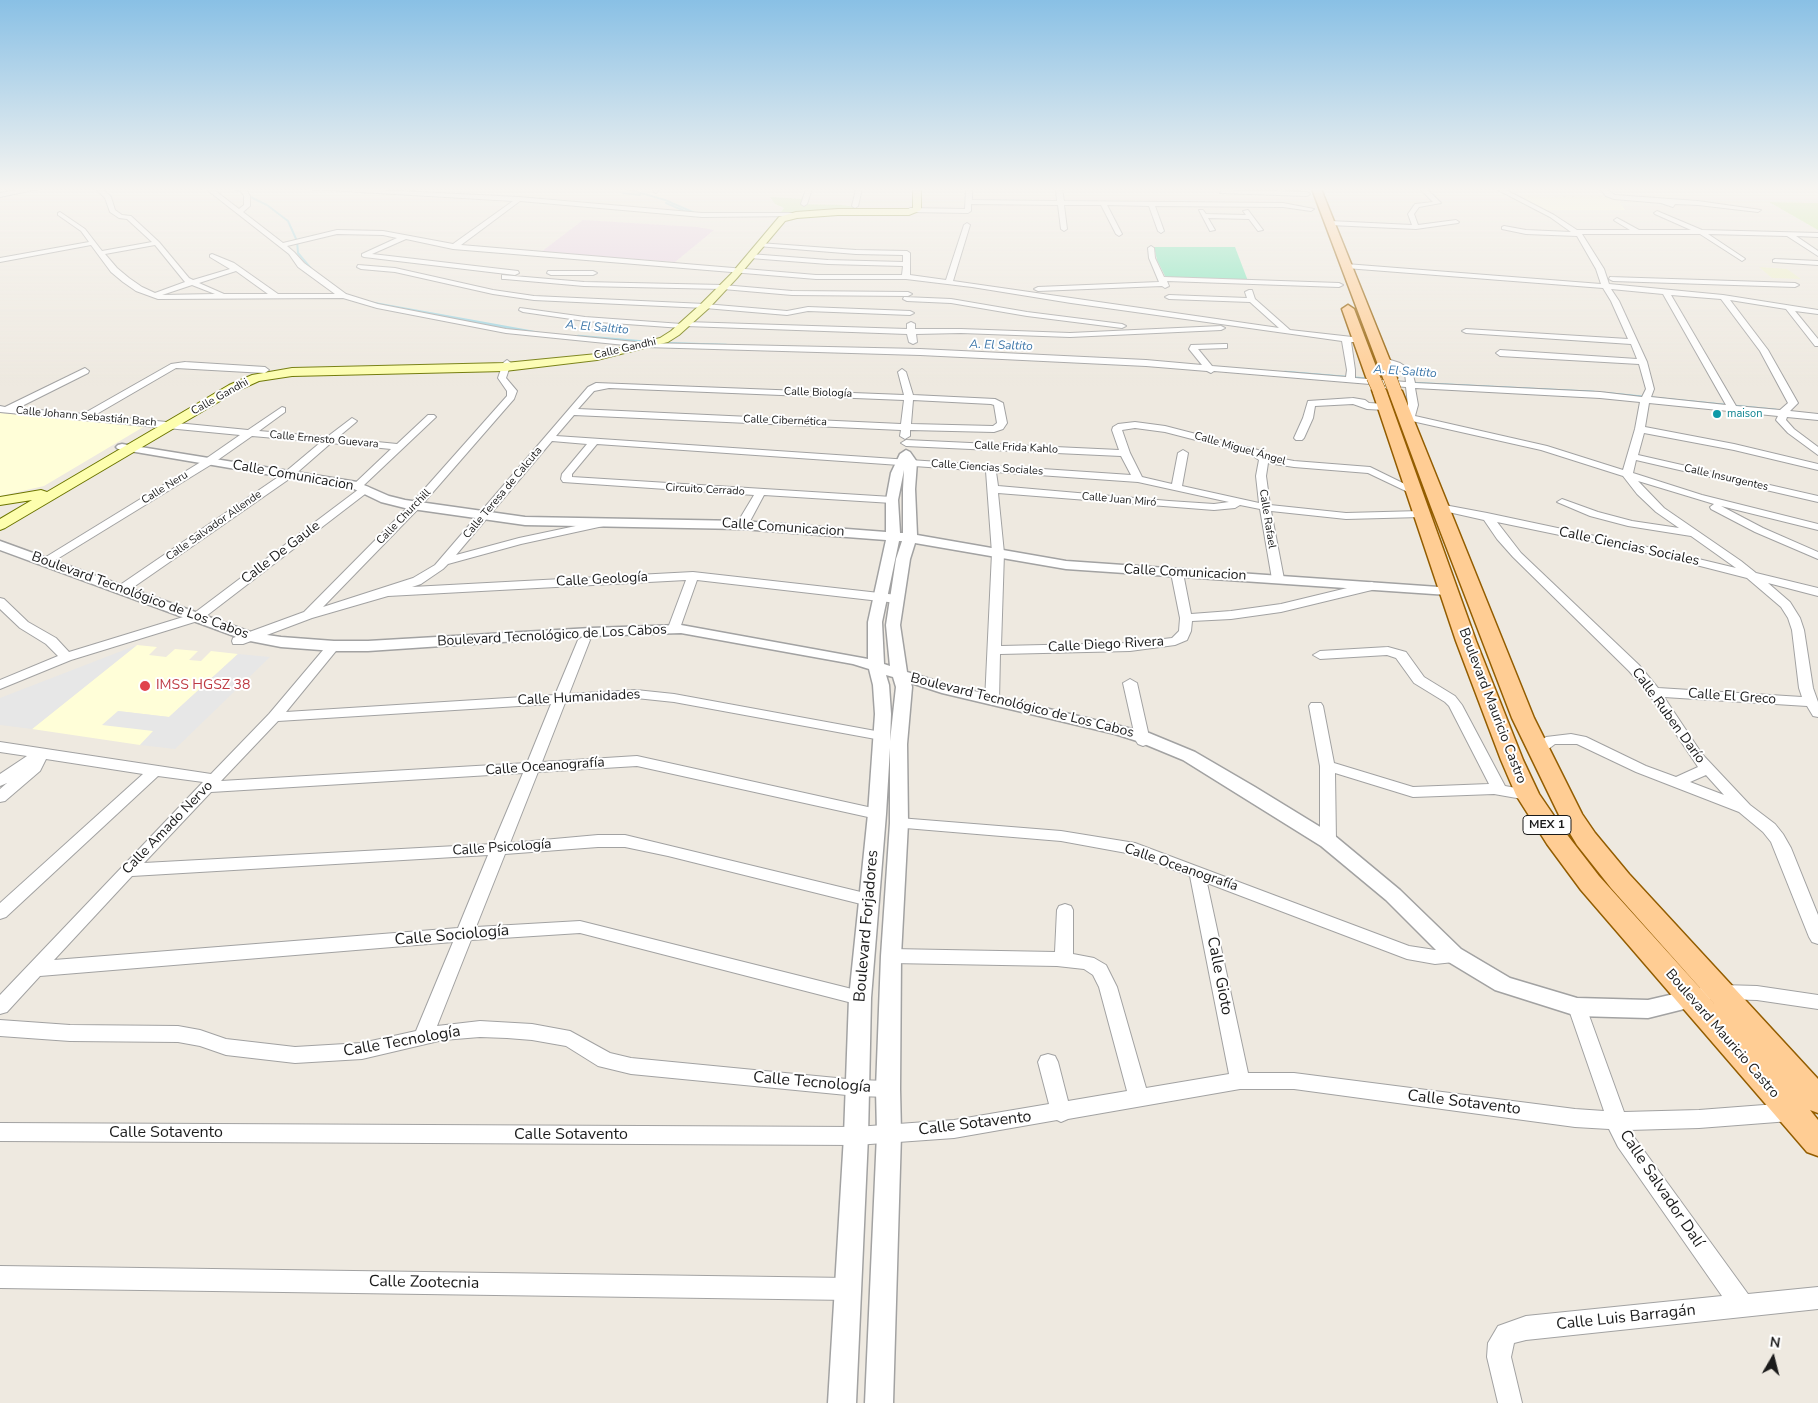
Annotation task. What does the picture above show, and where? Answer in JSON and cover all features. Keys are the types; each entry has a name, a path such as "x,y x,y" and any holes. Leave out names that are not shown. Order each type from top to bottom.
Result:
{"main road":[{"name":"Boulevard Mauricio Castro","path":"1342,254 1384,361 1384,389 1414,491 1430,510 1523,718 1570,814 1586,839 1620,881 1818,1100"},
{"name":"Calle Gandhi","path":"162,425 232,388 266,375 529,364 597,357 664,340 705,306 750,256"},
{"name":"Boulevard Mauricio Castro","path":"1334,270 1343,293 1352,339 1384,389 1408,418 1448,591 1512,760 1528,795 1556,838 1590,883 1818,1142"},
{"name":"Calle Gandhi","path":"0,525 229,383 252,372 265,370 506,365"},
{"name":"Calle Gandhi","path":"0,518 127,448"},
{"path":"0,501 41,494"}],"street":[{"path":"0,260 30,254"},
{"path":"101,254 114,270 126,280 154,295 168,298 343,296 377,306 506,331 645,345 1068,358 1210,367 1411,385 1646,399 1818,417"},
{"path":"165,254 184,279 230,297"},
{"path":"293,254 301,265 343,296"},
{"path":"365,254 512,273 593,273"},
{"path":"542,254 816,277 906,275 915,279 949,282 1352,339 1350,380"},
{"path":"906,275 908,254"},
{"path":"949,282 958,254"},
{"path":"1152,254 1169,297 1169,314"},
{"path":"1592,254 1643,362 1650,389 1642,407 1640,429 1628,475"},
{"path":"1735,254 1742,259"},
{"path":"154,295 233,270 234,268 212,256"},
{"path":"750,256 837,263 906,264"},
{"path":"584,284 607,260"},
{"path":"1775,261 1818,263"},
{"path":"231,265 276,296"},
{"path":"1346,266 1604,283 1795,285"},
{"path":"361,267 390,269 493,292 534,298 705,306 786,313 808,309 910,313"},
{"path":"438,279 471,268"},
{"path":"504,277 584,284 723,287 792,293 908,296 1142,330"},
{"path":"914,342 911,332 908,296 915,279"},
{"path":"997,289 1082,289 1163,282 1245,282 1343,293"},
{"path":"1245,282 1252,300 1287,330"},
{"path":"1604,283 1666,293 1723,297 1818,312"},
{"path":"1666,293 1732,407"},
{"path":"1169,297 1252,300"},
{"path":"1723,297 1764,350 1794,403 1783,413 1781,420 1818,452"},
{"path":"1788,307 1818,344"},
{"path":"523,310 585,319 684,325 911,332 961,331 1070,335 1142,330 1257,326"},
{"path":"1466,331 1634,342"},
{"path":"1213,376 1210,367 1193,349 1194,347 1224,346"},
{"path":"1500,353 1643,362"},
{"path":"1384,361 1397,365 1409,373 1413,405 1408,418 1544,448 1698,498 1818,527"},
{"name":"Calle Churchill","path":"244,639 308,615 416,506 511,397 512,391 502,378 506,365"},
{"path":"85,417 174,366 265,370"},
{"path":"2,411 85,371"},
{"name":"Boulevard Forjadores","path":"842,1403 856,1136 860,998 877,814 883,698 877,672 874,644 888,597 910,538 905,426 909,397 902,372"},
{"name":"Calle Biología","path":"609,385 996,401 1002,418 1001,426 998,428"},
{"name":"Calle Teresa de Calcuta","path":"387,592 427,576 445,561 593,388 609,385"},
{"path":"1300,438 1308,418 1311,403 1354,401 1362,402 1367,406 1384,389"},
{"name":"Calle Neru","path":"46,562 208,462 282,410"},
{"name":"Calle Johann Sebastián Bach","path":"2,411 162,425"},
{"name":"Calle Johann Sebastián Bach","path":"2,411 162,425"},
{"name":"Calle Cibernética","path":"572,412 998,428"},
{"name":"Calle De Gaule","path":"191,619 361,488 399,447 432,417"},
{"name":"Calle Salvador Allende","path":"122,590 288,475 352,422"},
{"name":"Calle Ernesto Guevara","path":"162,425 399,447"},
{"name":"Calle Miguel Ángel","path":"1138,479 1117,430 1128,425 1165,429 1254,452 1264,458 1310,466 1370,470 1414,491"},
{"path":"1640,429 1734,447 1818,467"},
{"name":"Calle Ciencias Sociales","path":"550,438 594,442 906,455 991,469 1138,479 1264,507 1298,512 1346,516 1430,510 1487,516 1661,553 1818,592"},
{"name":"Circuito Cerrado","path":"594,442 567,474 567,480 892,500"},
{"name":"Calle Comunicacion","path":"127,448 361,488 385,499 416,506 525,521 671,522 742,525 910,538 1057,564 1448,591"},
{"path":"1177,487 1183,453"},
{"name":"Calle Frida Kahlo","path":"906,455 1126,454"},
{"name":"Boulevard Forjadores","path":"879,1403 889,1134 888,1089 891,956 899,823 898,744 902,681 893,641 888,597 893,537 892,500 906,455"},
{"name":"Calle Insurgentes","path":"1634,457 1818,499"},
{"name":"Calle Rafael","path":"1264,458 1261,476 1264,507 1278,579"},
{"path":"991,469 998,553 992,650 992,701"},
{"path":"1628,475 1656,506 1691,533 1753,575 1777,596 1794,618 1798,630 1806,688 1814,708"},
{"name":"Calle Juan Miró","path":"994,490 1191,506 1214,507 1245,503"},
{"path":"742,525 760,493"},
{"path":"1698,498 1759,530 1818,556"},
{"path":"1562,502 1582,511 1632,524 1691,533"},
{"name":"Calle Ruben Darío","path":"1487,516 1512,550 1634,668 1654,692 1707,769 1745,809 1769,828 1783,848 1818,937"},
{"path":"519,541 525,521"},
{"path":"445,561 519,541 604,523"},
{"name":"Boulevard Tecnológico de Los Cabos","path":"0,546 122,590 244,639 273,648 332,649 366,652 655,635 677,636 877,672"},
{"name":"Boulevard Tecnológico de Los Cabos","path":"0,556 191,619"},
{"path":"1177,573 1186,618 1264,611 1372,586"},
{"path":"674,628 693,576"},
{"name":"Calle Geología","path":"308,615 387,592 693,576 888,597"},
{"path":"0,602 24,625 38,631 66,656"},
{"name":"Calle Diego Rivera","path":"992,650 1130,646 1165,643 1182,637 1185,631 1186,618"},
{"path":"0,685 66,656 191,619"},
{"name":"Boulevard Tecnológico de Los Cabos","path":"332,649 674,628 836,656 902,681 1003,714 1143,739"},
{"path":"424,1036 584,640"},
{"name":"Calle Amado Nervo","path":"0,1007 274,717 332,649"},
{"path":"1320,655 1388,650 1398,652 1420,680 1455,704 1500,790"},
{"name":"Boulevard Tecnológico de Los Cabos","path":"902,681 948,690 1166,746 1228,778 1328,841 1393,895 1454,955 1503,984 1577,1007 1648,1009 1722,992"},
{"path":"1130,683 1143,739"},
{"name":"Calle El Greco","path":"1654,692 1814,708"},
{"name":"Calle Humanidades","path":"274,717 636,694 656,695 881,736"},
{"path":"1316,706 1328,766 1328,841"},
{"path":"1538,750 1551,740 1571,738 1581,740 1634,766 1745,809"},
{"name":"Calle Oceanografía","path":"0,747 156,771 211,783 532,768 637,761 877,814"},
{"path":"0,781 41,753"},
{"path":"0,797 35,768 41,753"},
{"path":"1328,766 1413,792 1500,790 1528,795"},
{"path":"1676,782 1707,769"},
{"path":"0,913 156,771"},
{"name":"Calle Oceanografía","path":"899,823 988,829 1100,842 1135,849 1407,952 1434,956 1454,955"},
{"name":"Calle Psicología","path":"128,870 499,849 598,841 625,841 869,900"},
{"name":"Calle Gioto","path":"1197,872 1240,1081"},
{"path":"1064,960 1065,910"},
{"name":"Calle Sociología","path":"35,969 465,934 580,927 860,998"},
{"path":"891,956 1064,960 1088,963 1100,970 1105,978 1139,1098"},
{"path":"1722,992 1757,993 1818,1002"},
{"name":"Calle Salvador Dalí","path":"1577,1007 1625,1142 1742,1305"},
{"name":"Calle Tecnología","path":"0,1028 70,1033 178,1034 200,1038 226,1047 268,1054 295,1055 362,1051 443,1032 480,1029 532,1032 570,1039 600,1057 619,1064 664,1071 888,1089"},
{"path":"1048,1062 1061,1113"},
{"name":"Calle Sotavento","path":"0,1132 856,1136 954,1130 1240,1081 1294,1081 1575,1118 1616,1121 1699,1119 1790,1112"},
{"name":"Calle Zootecnia","path":"0,1277 849,1289"},
{"name":"Calle Luis Barragán","path":"1510,1403 1499,1357 1500,1343 1506,1334 1526,1328 1818,1298"}],"shaded area":[{"path":"574,254 684,254 675,262"},
{"path":"1759,267 1787,269 1801,279 1772,278"},
{"path":"0,413 145,426 44,486 0,496"},
{"name":"IMSS HGSZ 38","path":"137,645 157,647 149,655 166,657 175,649 198,651 189,660 201,661 211,651 238,654 169,717 118,711 154,731 140,745 32,729"},
{"path":"137,645 32,729 0,725 0,698"},
{"path":"238,654 270,657 175,749 140,745 153,731 102,725 118,711 169,717"}],"green space":[{"path":"1156,254 1238,254 1248,281 1166,278"}],"waterway":[{"name":"A. El Saltito","path":"299,254 313,271"},
{"name":"A. El Saltito","path":"373,303 539,333"},
{"name":"A. El Saltito","path":"578,336 648,342"},
{"name":"A. El Saltito","path":"660,343 726,345"},
{"name":"A. El Saltito","path":"1285,372 1370,379"},
{"name":"A. El Saltito","path":"1412,383 1594,392"},
{"name":"A. El Saltito","path":"1604,393 1776,410"}],"place":[{"name":"maison","path":"1717,414"},
{"name":"IMSS HGSZ 38","path":"145,686"}]}
